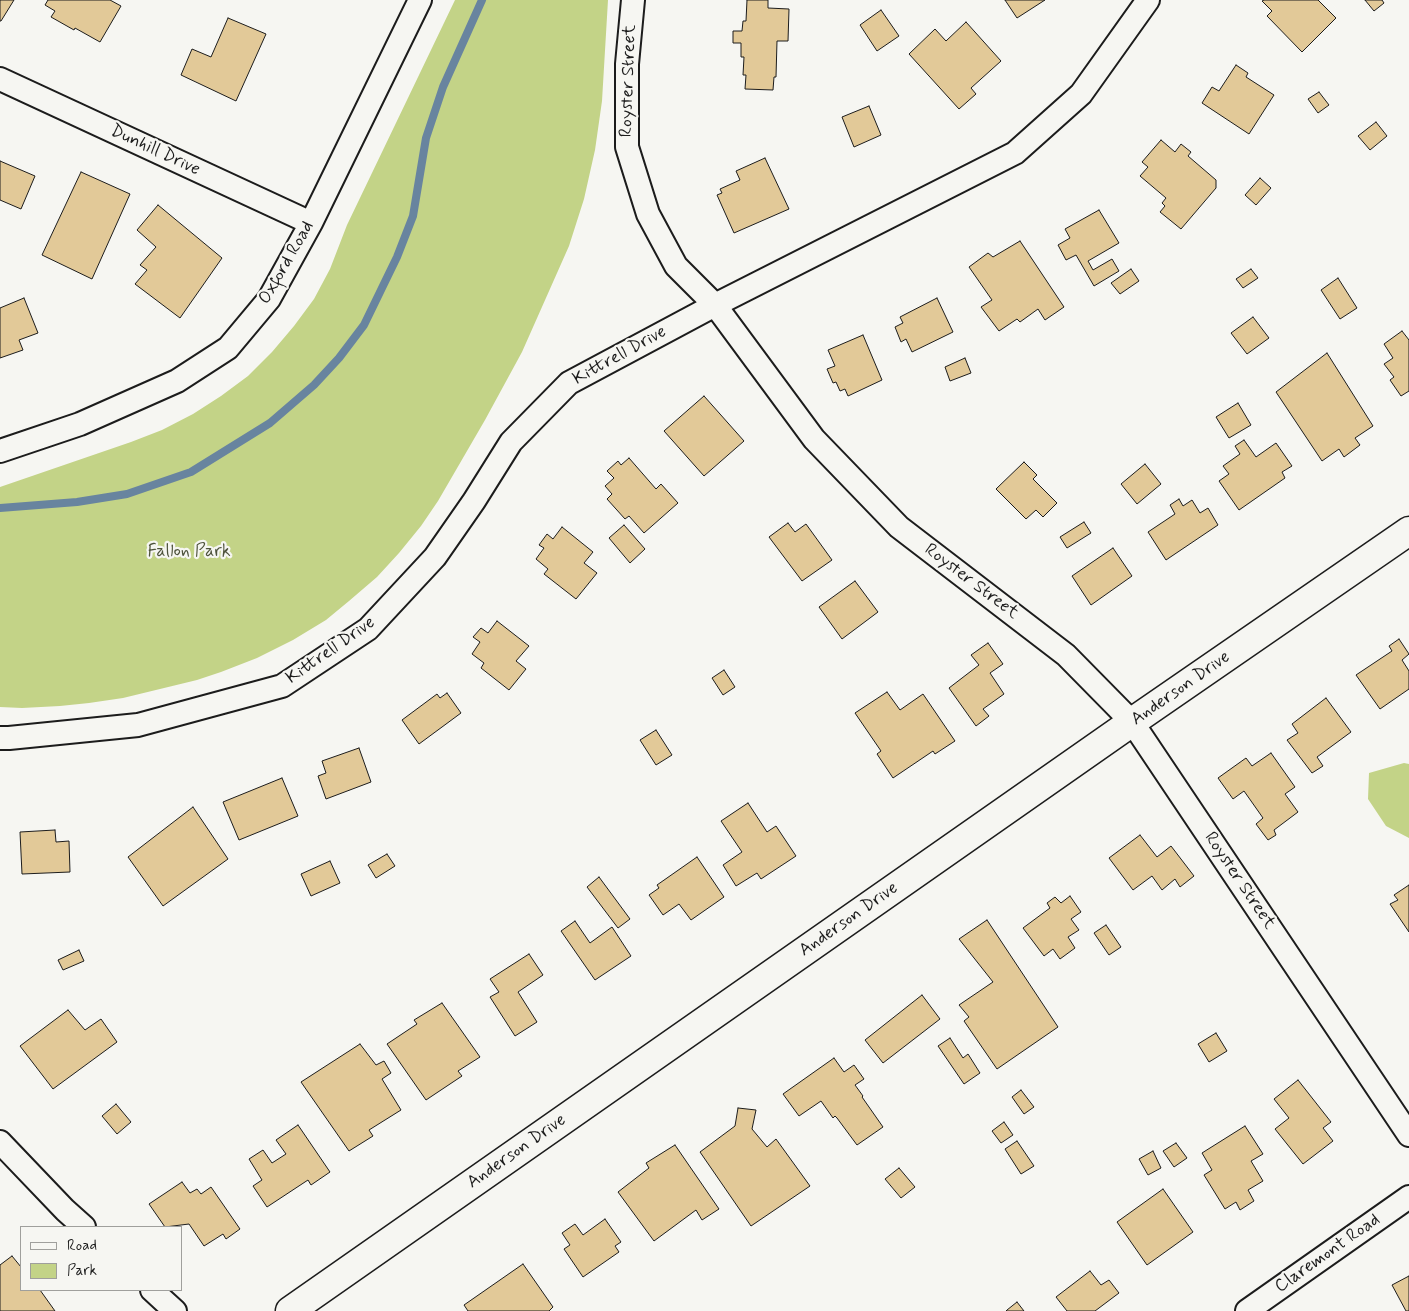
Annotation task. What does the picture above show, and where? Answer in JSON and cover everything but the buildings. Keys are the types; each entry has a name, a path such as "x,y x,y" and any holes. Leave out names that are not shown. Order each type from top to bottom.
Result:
{"street":[{"name":"Oxford Road","path":"0,450 80,424 177,381 228,348 269,299 310,223 420,0"},
{"name":"Royster Street","path":"633,0 627,64 627,147 648,214 676,266 714,305 814,439 899,527 1066,655 1132,722 1409,1135"},
{"name":"Kittrell Drive","path":"0,738 138,725 282,686 368,629 435,557 474,501 511,442 569,383 714,305 1015,153 1081,94 1148,0"},
{"name":"Dunhill Drive","path":"0,79 310,223"},
{"name":"Anderson Drive","path":"290,1311 1132,722 1409,531"},
{"path":"0,1142 83,1226"},
{"name":"Claremont Road","path":"1247,1311 1409,1197"},
{"path":"153,1291 175,1311"}],"green space":[{"name":"Fallon Park","path":"455,0 608,0 602,101 595,150 584,199 569,246 522,352 438,501 421,526 377,577 326,620 293,640 257,658 197,680 123,698 60,706 0,707 0,487 162,430 193,414 221,396 248,376 272,352 314,299 330,269 347,225"},
{"path":"1404,763 1409,764 1409,838 1386,826 1368,799 1369,773"}],"waterway":[{"path":"0,508 77,502 127,494 191,472 270,423 314,385 339,358 364,325 397,257 413,216 426,138 443,87 482,0"}]}
